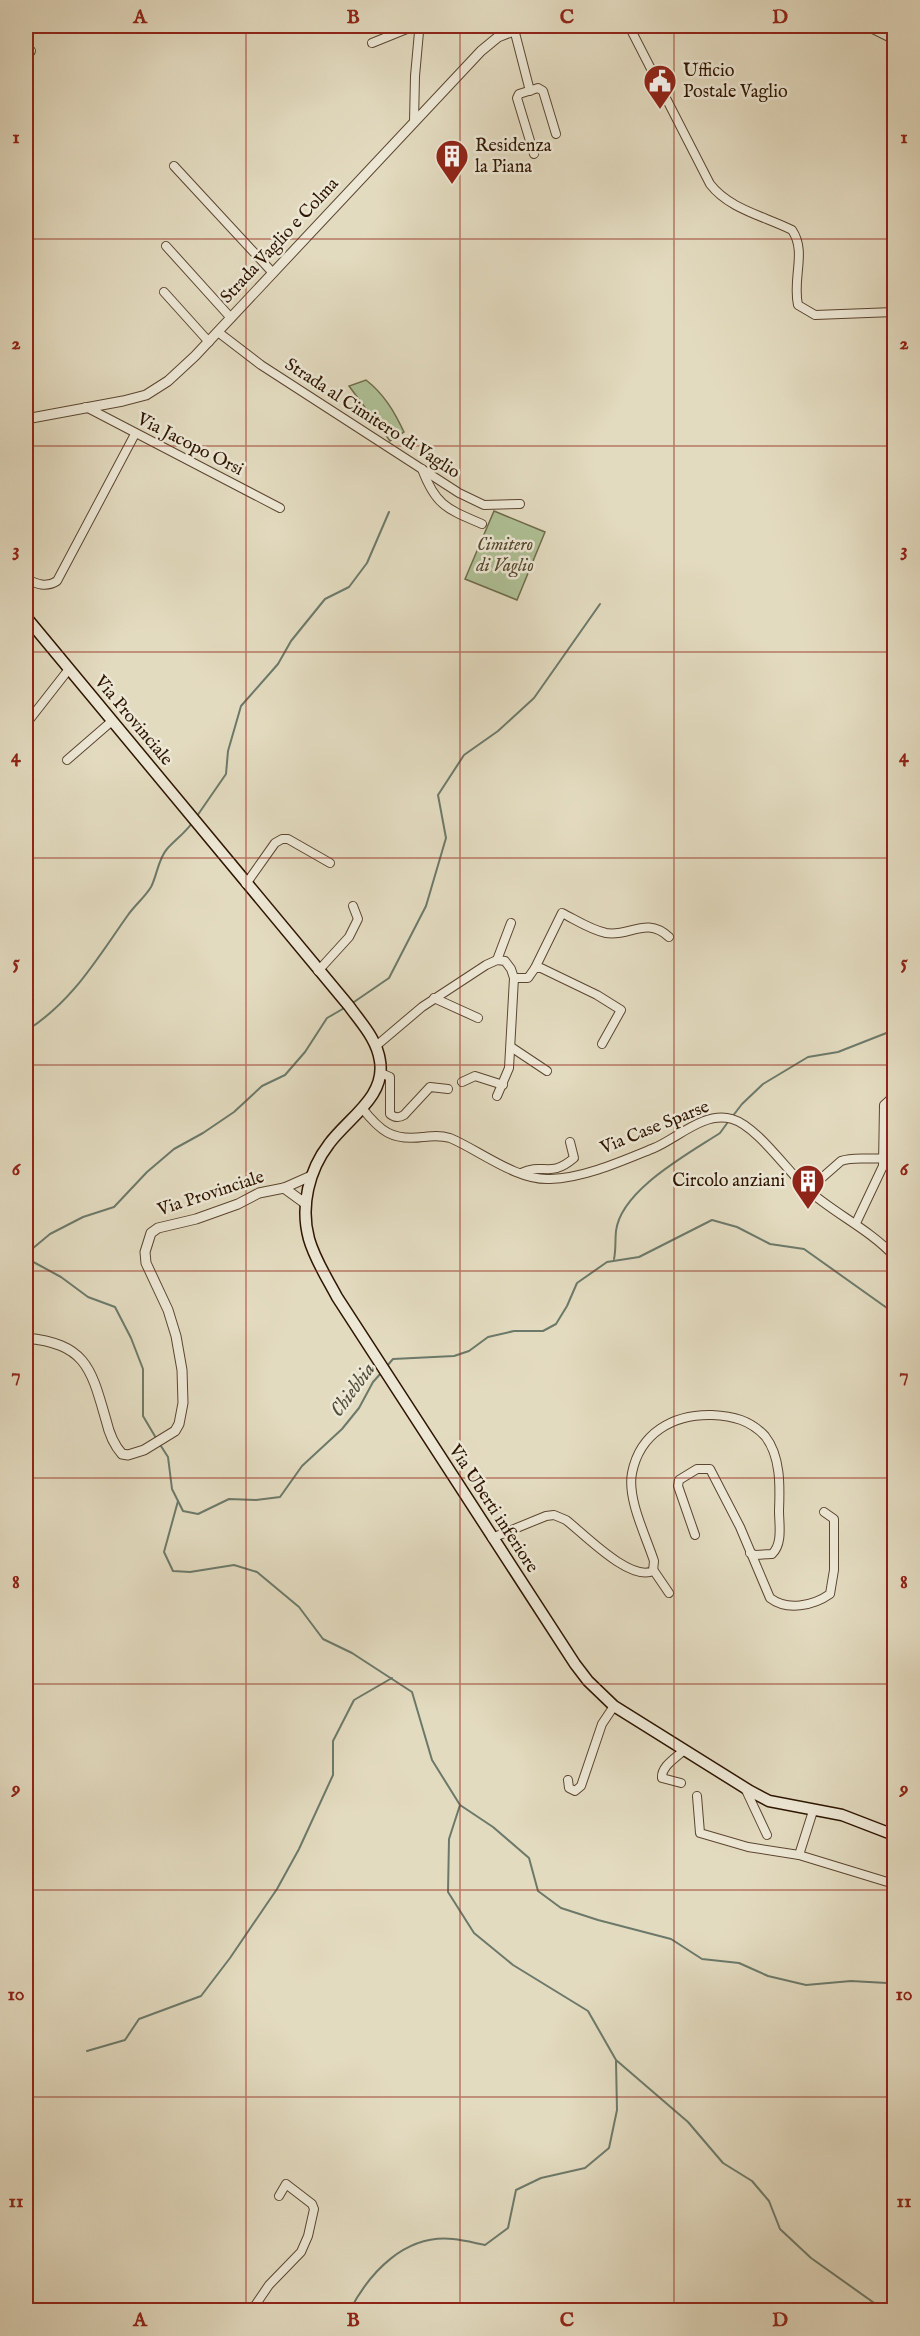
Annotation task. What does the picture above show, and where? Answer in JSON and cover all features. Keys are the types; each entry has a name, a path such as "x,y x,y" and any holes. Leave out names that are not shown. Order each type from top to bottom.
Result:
{"main road":[{"name":"Via Provinciale","path":"26,617 349,1006 376,1046"},
{"path":"376,1046 381,1073"},
{"name":"Via Uberti inferiore","path":"381,1073 375,1092 330,1143 311,1176 306,1204 308,1238 315,1257 337,1297 575,1664 588,1681 614,1706 769,1801 842,1815 894,1835"}],"street":[{"path":"372,43 414,26 422,26 419,32 415,76 414,122"},
{"name":"Strada Vaglio e Colma","path":"26,419 146,395 168,381 209,342 482,51 498,37 526,26"},
{"path":"629,26 714,189 731,203 792,230 797,238 799,247 795,291 798,305 815,315 894,312"},
{"path":"868,26 894,39"},
{"path":"514,29 530,91"},
{"path":"26,49 31,51 26,58"},
{"path":"534,154 517,98 519,94 538,88 543,91 556,134"},
{"path":"174,166 273,273"},
{"path":"166,246 231,318"},
{"path":"164,292 209,342"},
{"name":"Strada al Cimitero di Vaglio","path":"218,332 261,365 476,502 495,505 520,504"},
{"name":"Via Jacopo Orsi","path":"86,407 280,508"},
{"path":"26,579 39,585 51,585 57,581 135,434"},
{"path":"421,468 429,488 445,508 482,524"},
{"name":"Via Provinciale","path":"26,724 69,669"},
{"path":"67,760 112,721"},
{"path":"246,884 275,843 282,839 288,839 330,863"},
{"path":"318,970 349,937 358,919 353,906"},
{"path":"514,978 528,978 562,913 608,933 650,927 658,929 669,937"},
{"path":"376,1046 434,998 497,960 511,923"},
{"path":"497,960 505,961 514,978 509,1068 497,1096"},
{"path":"535,968 542,968 572,982 621,1010 602,1044"},
{"path":"434,998 478,1018"},
{"path":"511,1047 547,1071"},
{"path":"381,1073 390,1077 389,1109 393,1117 404,1115 430,1088 448,1089"},
{"path":"462,1082 475,1076 503,1085"},
{"path":"856,1223 883,1166 884,1105 894,1097"},
{"name":"Via Case Sparse","path":"362,1108 374,1124 393,1137 433,1135 448,1138 511,1171 548,1180 583,1174 654,1148 697,1124 716,1117 738,1121 748,1127 808,1190 878,1239 894,1256"},
{"path":"521,1173 531,1169 553,1171 563,1168 574,1158 570,1142"},
{"path":"808,1190 841,1161 883,1158"},
{"name":"Via Provinciale","path":"26,1338 54,1342 80,1358 90,1369 98,1389 110,1436 122,1454 137,1453 149,1448 175,1431 179,1424 183,1403 182,1370 176,1336 168,1311 146,1263 147,1239 158,1228 196,1219 238,1204 259,1193 284,1188 311,1176"},
{"name":"Via Provinciale","path":"284,1188 306,1204"},
{"path":"669,1593 654,1570 654,1561 632,1494 632,1474 640,1451 650,1435 669,1422 687,1416 732,1416 749,1422 766,1437 776,1459 780,1485 778,1546 772,1554 750,1553"},
{"path":"695,1534 678,1486 679,1480 697,1469 710,1469 740,1527 770,1598 778,1604 791,1606 822,1600 830,1594 834,1570 834,1519 824,1512"},
{"path":"492,1538 546,1516 554,1515 566,1520 628,1569 644,1574 654,1570"},
{"path":"568,1780 569,1788 575,1791 581,1786 602,1724 614,1706"},
{"path":"681,1784 662,1778 661,1774 664,1768 684,1750"},
{"path":"745,1788 767,1835"},
{"path":"697,1796 700,1833 748,1847 799,1855 894,1884"},
{"path":"799,1855 813,1811"},
{"path":"252,2310 269,2285 301,2252 308,2236 314,2209 312,2204 286,2184 279,2196"}],"green space":[{"path":"366,380 388,403 404,432 390,441 349,386"},
{"name":"Cimitero di Vaglio","path":"494,511 545,532 517,600 465,579"}],"waterway":[{"path":"197,816 226,774 228,751 241,706 278,664 291,641 325,599 349,587 367,563 389,512"},
{"path":"351,1004 389,978 426,906 446,838 438,795 464,755 498,731 534,698 600,604"},
{"path":"26,1031 57,1007 83,979 128,915 151,887 164,853 192,823"},
{"path":"26,1254 50,1234 83,1217 114,1207 147,1172 174,1149 234,1112 262,1086 285,1075 305,1052 327,1018 346,1007"},
{"path":"732,1117 763,1084 808,1057 838,1052 894,1030"},
{"path":"614,1259 616,1231 621,1216 630,1201 658,1174 720,1133 728,1122"},
{"name":"Chiebbia","path":"387,1366 393,1359 454,1356 469,1351 488,1337 514,1331 543,1331 556,1324 577,1283 607,1262 639,1257 712,1220 737,1227 770,1244 804,1249 894,1313"},
{"name":"Chiebbia","path":"26,1258 61,1277 88,1297 115,1307 131,1338 143,1369 143,1416 156,1438"},
{"name":"Chiebbia","path":"159,1443 168,1457 172,1489 183,1511 198,1514 229,1499 256,1500 280,1497 302,1466 342,1429 359,1408 373,1382 382,1372"},
{"path":"178,1501 164,1552 173,1571 190,1572 234,1565 257,1572 299,1607 323,1639 352,1653 412,1692 432,1760 460,1805 493,1827 529,1858 538,1891 561,1908 671,1939 702,1959 739,1963 768,1976 806,1985 851,1981 887,1983 894,1987"},
{"path":"87,2051 125,2040 139,2019 201,1996 277,1889 299,1849 333,1775 333,1741 354,1700 392,1678"},
{"path":"460,1805 449,1839 448,1892 474,1933 513,1965 588,2011 616,2060 688,2122 723,2163 752,2181 769,2201 780,2229 811,2258 884,2310"},
{"path":"350,2310 368,2282 391,2258 405,2249 436,2239 457,2239 485,2245 508,2228 516,2190 541,2178 585,2168 609,2148 617,2110 616,2061"}],"place":[{"name":"Ufficio Postale Vaglio","path":"660,110"},
{"name":"Residenza la Piana","path":"452,185"},
{"name":"Circolo anziani","path":"808,1210"}]}
